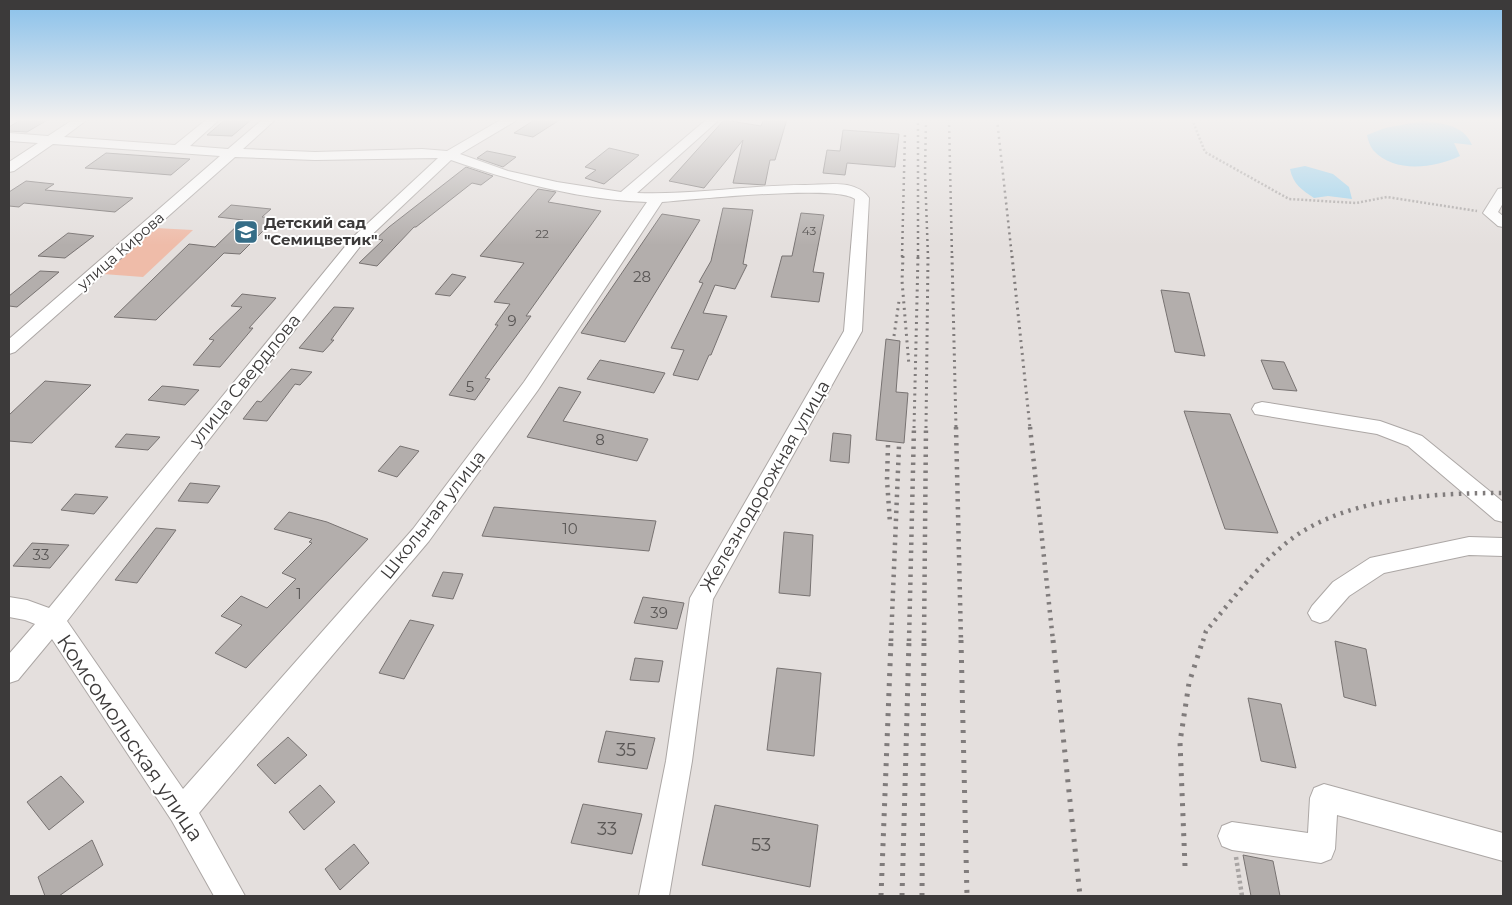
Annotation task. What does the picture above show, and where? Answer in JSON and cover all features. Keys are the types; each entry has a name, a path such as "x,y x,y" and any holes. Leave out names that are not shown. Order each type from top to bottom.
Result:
{"street":[{"name":"улица Кирова","path":"9,348 224,161"},
{"name":"улица Свердлова","path":"9,672 357,241 441,161"},
{"path":"466,161 504,174 557,186 624,197 657,198"},
{"path":"624,197 665,161"},
{"name":"Железнодорожная улица","path":"654,896 678,761 702,598 853,331 862,198 856,193 844,189 785,189 657,198"},
{"path":"1503,192 1490,213 1503,223"},
{"name":"Школьная улица","path":"182,811 421,535 531,386 657,198"},
{"path":"1262,409 1380,428 1415,441 1503,514"},
{"path":"1320,613 1341,589 1378,565 1469,546 1503,546"},
{"name":"Комсомольская улица","path":"9,607 27,610 52,621 182,811 230,896"},
{"path":"1232,836 1321,849 1324,798 1503,847"}],"path":[{"path":"1222,161 1290,199 1356,203 1387,197 1490,213"},
{"path":"1232,836 1242,896"}],"shaded area":[{"path":"155,228 193,230 143,277 103,274"}],"water":[{"path":"1388,161 1445,161 1427,166 1403,166"},
{"path":"1305,166 1333,174 1349,187 1352,199 1328,196 1314,198 1296,183 1291,174 1290,169"}],"building":[{"path":"94,161 187,161 171,175 85,168"},
{"path":"486,161 510,161 503,167"},
{"path":"592,161 631,161 604,184 585,178 596,170 585,167"},
{"path":"687,161 726,161 704,188 669,181"},
{"path":"738,161 770,161 765,185 733,183"},
{"path":"825,161 896,161 895,167 847,163 845,175 823,173"},
{"path":"466,167 493,176 481,185 472,183 414,227 377,266 359,263 383,240 376,239 389,227"},
{"path":"26,181 54,184 45,190 133,198 115,212 24,203 19,207 9,206 9,192"},
{"path":"538,189 556,192 548,202 601,211 526,316 531,316 485,378 490,379 475,400 449,395 498,325 495,325 510,304 494,302 524,263 480,256"},
{"path":"231,205 271,209 262,217 276,218 240,254 224,253 156,320 114,317 189,244 215,247 243,220 218,217"},
{"path":"723,208 753,210 743,264 747,265 735,289 715,285 703,313 727,316 711,355 709,355 698,380 673,375 684,350 671,348 703,283 699,282 711,261"},
{"path":"801,213 824,215 813,272 824,273 819,302 771,297 782,256 792,256"},
{"path":"662,214 700,220 625,342 581,333"},
{"path":"68,233 94,236 65,258 38,256"},
{"path":"40,271 59,272 17,307 9,306 9,296"},
{"path":"452,274 466,277 450,296 435,294"},
{"path":"1161,290 1189,293 1205,356 1175,352"},
{"path":"242,294 276,298 249,328 253,328 220,367 193,365 214,340 209,339 242,307 231,306"},
{"path":"334,307 354,308 331,340 334,340 323,352 299,348"},
{"path":"886,339 900,341 896,392 908,393 904,443 876,440"},
{"path":"600,360 665,373 654,393 587,379"},
{"path":"1261,360 1284,362 1297,391 1273,389"},
{"path":"291,369 312,372 300,385 295,384 267,421 243,419 257,401 261,402"},
{"path":"45,381 91,385 32,443 9,441 9,415"},
{"path":"162,386 199,390 185,405 148,400"},
{"path":"559,387 581,392 563,421 648,439 637,461 527,437"},
{"path":"1184,411 1230,414 1278,533 1225,529"},
{"path":"833,433 851,435 849,463 830,461"},
{"path":"126,434 160,437 148,450 115,447"},
{"path":"400,446 419,451 397,477 378,471"},
{"path":"190,483 220,486 208,503 178,501"},
{"path":"75,494 108,497 94,514 61,510"},
{"path":"494,507 656,521 649,551 482,536"},
{"path":"289,512 327,522 368,539 246,668 215,653 242,625 221,616 241,596 267,608 296,579 282,573 312,543 309,542 312,539 274,529"},
{"path":"156,528 176,530 137,583 115,580"},
{"path":"784,532 813,535 810,596 779,593"},
{"path":"32,543 69,545 50,568 13,566"},
{"path":"443,572 463,574 453,599 432,596"},
{"path":"643,597 684,603 677,629 634,623"},
{"path":"410,620 434,625 404,679 379,673"},
{"path":"1335,641 1366,649 1376,706 1344,697"},
{"path":"635,658 663,661 659,682 630,680"},
{"path":"777,668 821,673 814,756 767,750"},
{"path":"1248,698 1281,704 1296,768 1261,761"},
{"path":"606,731 655,738 647,769 598,762"},
{"path":"288,737 307,755 275,784 257,765"},
{"path":"61,776 84,802 49,830 27,802"},
{"path":"320,785 335,802 304,830 289,812"},
{"path":"583,804 642,814 632,854 571,843"},
{"path":"715,805 818,825 810,887 702,865"},
{"path":"92,840 103,865 59,896 45,896 38,877"},
{"path":"354,844 369,863 340,890 325,869"},
{"path":"1243,855 1273,861 1280,896 1251,896"}],"railway":[{"path":"902,257 904,161"},
{"path":"918,161 918,256"},
{"path":"925,161 928,257"},
{"path":"950,161 952,257"},
{"path":"1002,161 1012,257"},
{"path":"903,256 902,281 909,366"},
{"path":"914,428 918,256"},
{"path":"952,256 956,428"},
{"path":"1012,256 1030,428"},
{"path":"926,428 928,257"},
{"path":"894,336 899,301"},
{"path":"909,641 914,427"},
{"path":"924,641 926,427"},
{"path":"956,427 961,641"},
{"path":"1030,427 1053,641"},
{"path":"888,445 887,480 890,523"},
{"path":"891,641 899,446"},
{"path":"1203,641 1206,631 1258,569 1294,537 1317,524 1341,513 1395,500 1450,494 1503,493"},
{"path":"881,896 891,640"},
{"path":"902,896 909,640"},
{"path":"922,896 924,640"},
{"path":"961,640 967,896"},
{"path":"1053,640 1080,896"},
{"path":"1185,866 1180,742 1189,683 1203,640"}],"place":[{"name":"Детский сад \"Семицветик\"","path":"246,232"}]}
